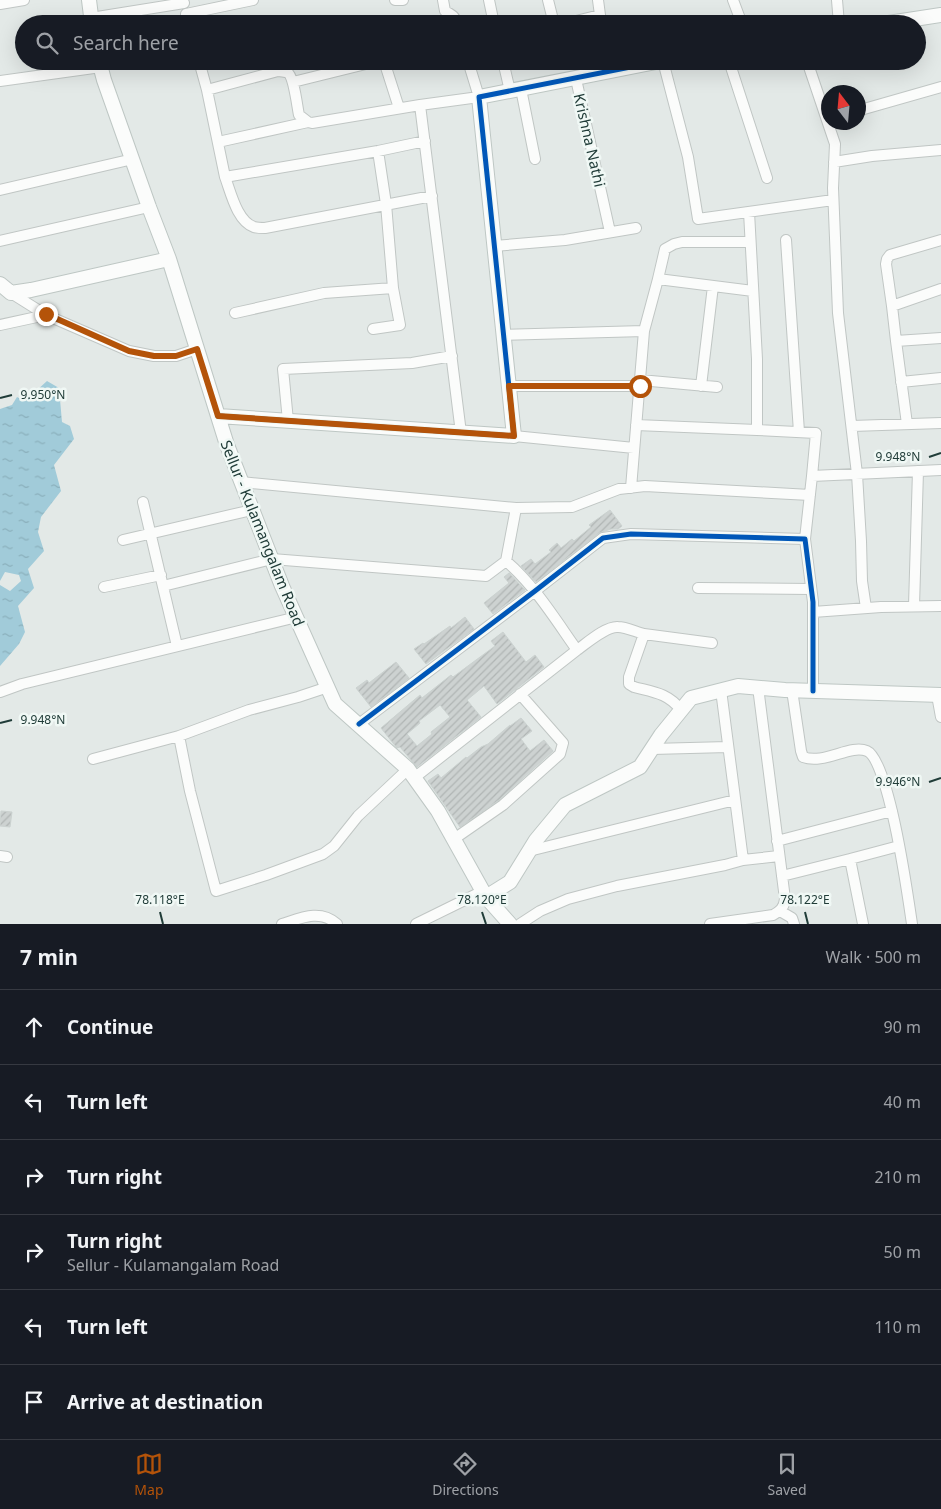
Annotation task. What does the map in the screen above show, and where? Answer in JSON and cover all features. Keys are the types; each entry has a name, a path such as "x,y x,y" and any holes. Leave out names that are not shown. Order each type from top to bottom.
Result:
{"street":[{"path":"0,4 24,0"},
{"path":"89,0 90,15"},
{"path":"143,15 254,0"},
{"path":"395,0 403,0"},
{"path":"443,0 445,11 453,15"},
{"path":"488,0 492,15"},
{"path":"548,0 552,15"},
{"path":"598,0 600,15"},
{"path":"733,0 739,15"},
{"path":"837,0 838,15"},
{"path":"926,17 941,15"},
{"path":"0,81 65,70"},
{"name":"Sellur - Kulamangalam Road","path":"102,70 169,259 227,445 272,559 336,704 411,773 438,811 485,894 510,924"},
{"path":"202,70 225,177 240,216 247,224 255,228 265,228 432,196"},
{"path":"293,82 342,70"},
{"path":"387,70 399,108"},
{"path":"471,70 479,97 514,436"},
{"path":"507,70 516,90 535,159"},
{"path":"218,142 308,122 312,123 479,97 576,79 603,70"},
{"path":"664,70 688,156 698,219 833,200"},
{"path":"732,70 767,178"},
{"path":"810,70 835,144 833,200 838,313 858,474 862,581 866,608"},
{"path":"207,90 278,71 286,72 293,82 299,115 308,122"},
{"name":"Krishna Nathi","path":"576,79 610,232"},
{"path":"866,108 941,87"},
{"path":"420,105 461,433"},
{"path":"225,177 378,151 425,141"},
{"path":"834,162 872,156 941,150"},
{"path":"373,329 400,325 393,288 386,204 378,151"},
{"path":"0,190 133,158"},
{"path":"0,241 149,207"},
{"path":"749,212 757,359 757,430"},
{"path":"494,246 565,240 636,228"},
{"path":"786,240 799,432"},
{"path":"907,424 886,264 890,255 941,240"},
{"path":"631,488 644,331 665,249 682,242 750,242"},
{"path":"6,288 31,290 169,259"},
{"path":"658,279 753,290"},
{"path":"701,386 713,286"},
{"path":"6,288 46,314 129,351 154,356 176,356 197,349"},
{"path":"235,313 324,293 393,288"},
{"path":"892,306 941,290"},
{"path":"0,325 46,314"},
{"path":"503,335 644,331"},
{"path":"896,342 941,338"},
{"path":"288,421 283,369 412,363 452,356"},
{"path":"901,382 941,378"},
{"path":"509,386 640,383 717,387"},
{"path":"218,416 514,436 634,448"},
{"path":"852,426 941,423"},
{"path":"636,426 816,433 805,539 813,612 812,691"},
{"path":"812,476 941,470"},
{"path":"914,606 918,471"},
{"path":"241,482 516,508 572,507 619,489 645,486 810,495"},
{"path":"144,502 177,646"},
{"path":"163,586 272,559 486,576 506,561 516,508"},
{"path":"123,540 252,510"},
{"path":"359,724 603,538 631,534 805,539"},
{"path":"506,561 535,591 577,650"},
{"path":"104,587 161,575"},
{"path":"698,588 811,589"},
{"path":"813,612 866,608 941,606"},
{"path":"0,692 22,684 297,617"},
{"path":"179,736 190,791 216,891 323,854 334,846 358,816 411,773 577,650 612,627 620,626 644,634 712,644"},
{"path":"644,634 629,677 629,684 669,698 681,710"},
{"path":"416,924 510,882 536,840 565,805 640,767 691,698 738,686 812,691 939,695 941,717"},
{"path":"93,760 179,736 249,710 328,687"},
{"path":"710,924 773,915 780,911 784,904 785,899 758,687"},
{"path":"721,690 743,860"},
{"path":"792,690 800,751 804,757 810,760 819,759 858,749 872,753 885,782 892,811 912,924"},
{"path":"454,839 503,806 560,754 563,743 520,694"},
{"path":"652,749 728,747"},
{"path":"529,851 735,800"},
{"path":"777,842 892,811"},
{"path":"782,876 899,846"},
{"path":"520,924 540,911 568,899 617,886 725,866 743,860 779,856"},
{"path":"850,859 863,924"},
{"path":"780,911 792,918 794,924"},
{"path":"282,924 314,915 330,918 337,924"}],"water":[{"path":"47,381 59,388 62,422 70,426 74,439 54,465 61,491 41,517 38,532 44,551 28,569 34,588 18,606 25,632 19,644 0,666 0,585 10,591 21,581 19,575 5,572 0,581 0,409 12,405 17,397 25,401"}],"building":[{"path":"610,510 622,526 618,529 599,533 536,582 521,566 531,559 535,564 551,552 549,550 557,543 561,548 572,539 574,541 591,527 589,525"},
{"path":"509,573 525,590 493,614 484,603 509,583 504,577"},
{"path":"465,617 474,629 426,664 414,649 450,626 451,628"},
{"path":"503,632 526,662 535,655 544,667 497,704 484,686 467,700 481,717 417,767 400,747 397,748 381,728 420,695 422,698 451,675 453,677 495,646 491,641","holes":["440,705 450,717 417,746 407,734 420,723 419,721"]},
{"path":"396,662 409,678 371,707 356,688 367,680 369,683"},
{"path":"521,718 532,731 521,739 530,751 544,740 553,751 499,800 460,827 428,781 438,774 441,778 466,757 488,744"},
{"path":"1,811 12,812 10,827 0,826"}],"cycle path":[{"path":"218,416 514,436 479,97 616,70"},
{"path":"359,724 603,538 631,534 805,539 813,602 813,691"}],"route":[{"path":"46,314 129,351 154,356 176,356 197,349 218,416 514,436 509,386 640,386"}]}
